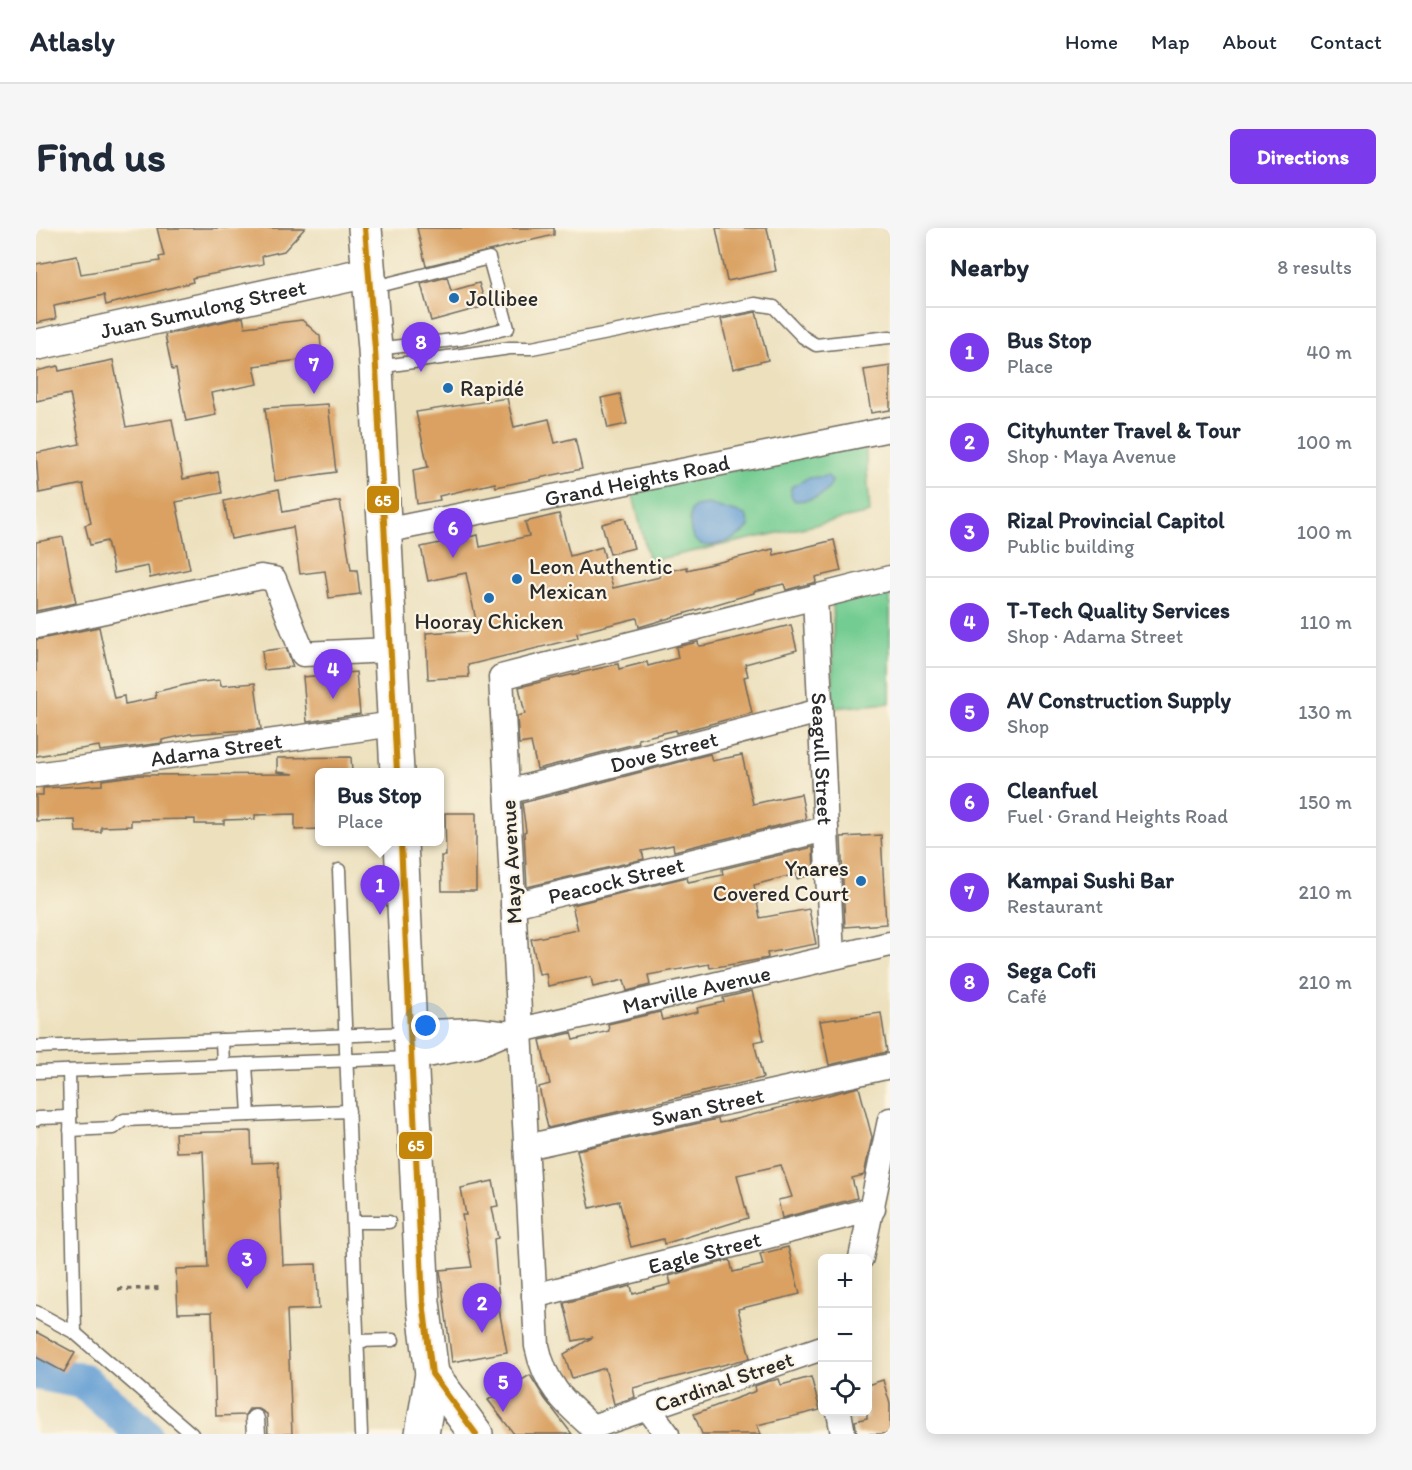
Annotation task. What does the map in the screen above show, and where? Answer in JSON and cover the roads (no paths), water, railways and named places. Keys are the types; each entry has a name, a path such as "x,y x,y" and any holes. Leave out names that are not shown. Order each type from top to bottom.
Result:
{"main road":[{"path":"364,228 375,358 397,768"},
{"path":"400,846 423,1302 432,1374 422,1434"},
{"path":"432,1374 476,1434"}],"street":[{"name":"Juan Sumulong Street","path":"36,345 370,280"},
{"name":"Grand Heights Road","path":"384,531 890,429"},
{"path":"36,626 261,577 274,579 303,654 390,650"},
{"name":"Maya Avenue","path":"592,1427 561,1399 545,1377 537,1346 526,1147 512,1031 513,904 501,677 890,579"},
{"name":"Seagull Street","path":"815,597 832,957"},
{"name":"Dove Street","path":"507,792 820,711"},
{"name":"Adarna Street","path":"36,775 394,724"},
{"name":"Peacock Street","path":"513,904 826,830"},
{"name":"Marville Avenue","path":"411,1045 474,1030 512,1031 890,944"},
{"name":"Swan Street","path":"526,1147 890,1066"},
{"path":"862,1254 890,1120"},
{"name":"Eagle Street","path":"534,1296 873,1209"},
{"name":"Cardinal Street","path":"592,1427 818,1349"},
{"path":"648,1408 667,1434"},
{"path":"840,1416 843,1434"}],"lane":[{"path":"370,280 489,258 508,328 375,358"},
{"path":"375,358 532,348 755,304 774,307 803,337 816,345 890,338"},
{"path":"339,870 361,1434"},
{"path":"36,1047 346,1036 411,1045"},
{"path":"222,1040 223,1065"},
{"path":"36,1072 348,1060 411,1045"},
{"path":"246,1064 249,1115"},
{"path":"69,1071 75,1333"},
{"path":"36,1120 38,1118 113,1128 124,1120 349,1111"},
{"path":"354,1222 389,1222"},
{"path":"36,1312 75,1333 192,1434"},
{"path":"358,1341 393,1340"}],"water":[{"path":"828,476 832,481 830,487 822,495 795,501 791,496 791,487 808,478"},
{"path":"707,504 746,515 749,526 733,539 717,544 702,545 694,539 691,531 691,510 695,506"}],"waterway":[{"path":"36,1372 83,1381 144,1434"}],"place":[{"name":"Jollibee","path":"454,298"},
{"name":"Sega Cofi","path":"421,372"},
{"name":"Rapidé","path":"448,388"},
{"name":"Kampai Sushi Bar","path":"314,394"},
{"name":"Cleanfuel","path":"453,558"},
{"name":"Leon Authentic Mexican","path":"517,579"},
{"name":"Hooray Chicken","path":"489,598"},
{"name":"T-Tech Quality Services","path":"333,699"},
{"name":"Ynares Covered Court","path":"861,881"},
{"name":"Bus Stop","path":"380,915"},
{"name":"Rizal Provincial Capitol","path":"247,1289"},
{"name":"Cityhunter Travel & Tour","path":"482,1333"},
{"name":"AV Construction Supply","path":"503,1412"}]}
